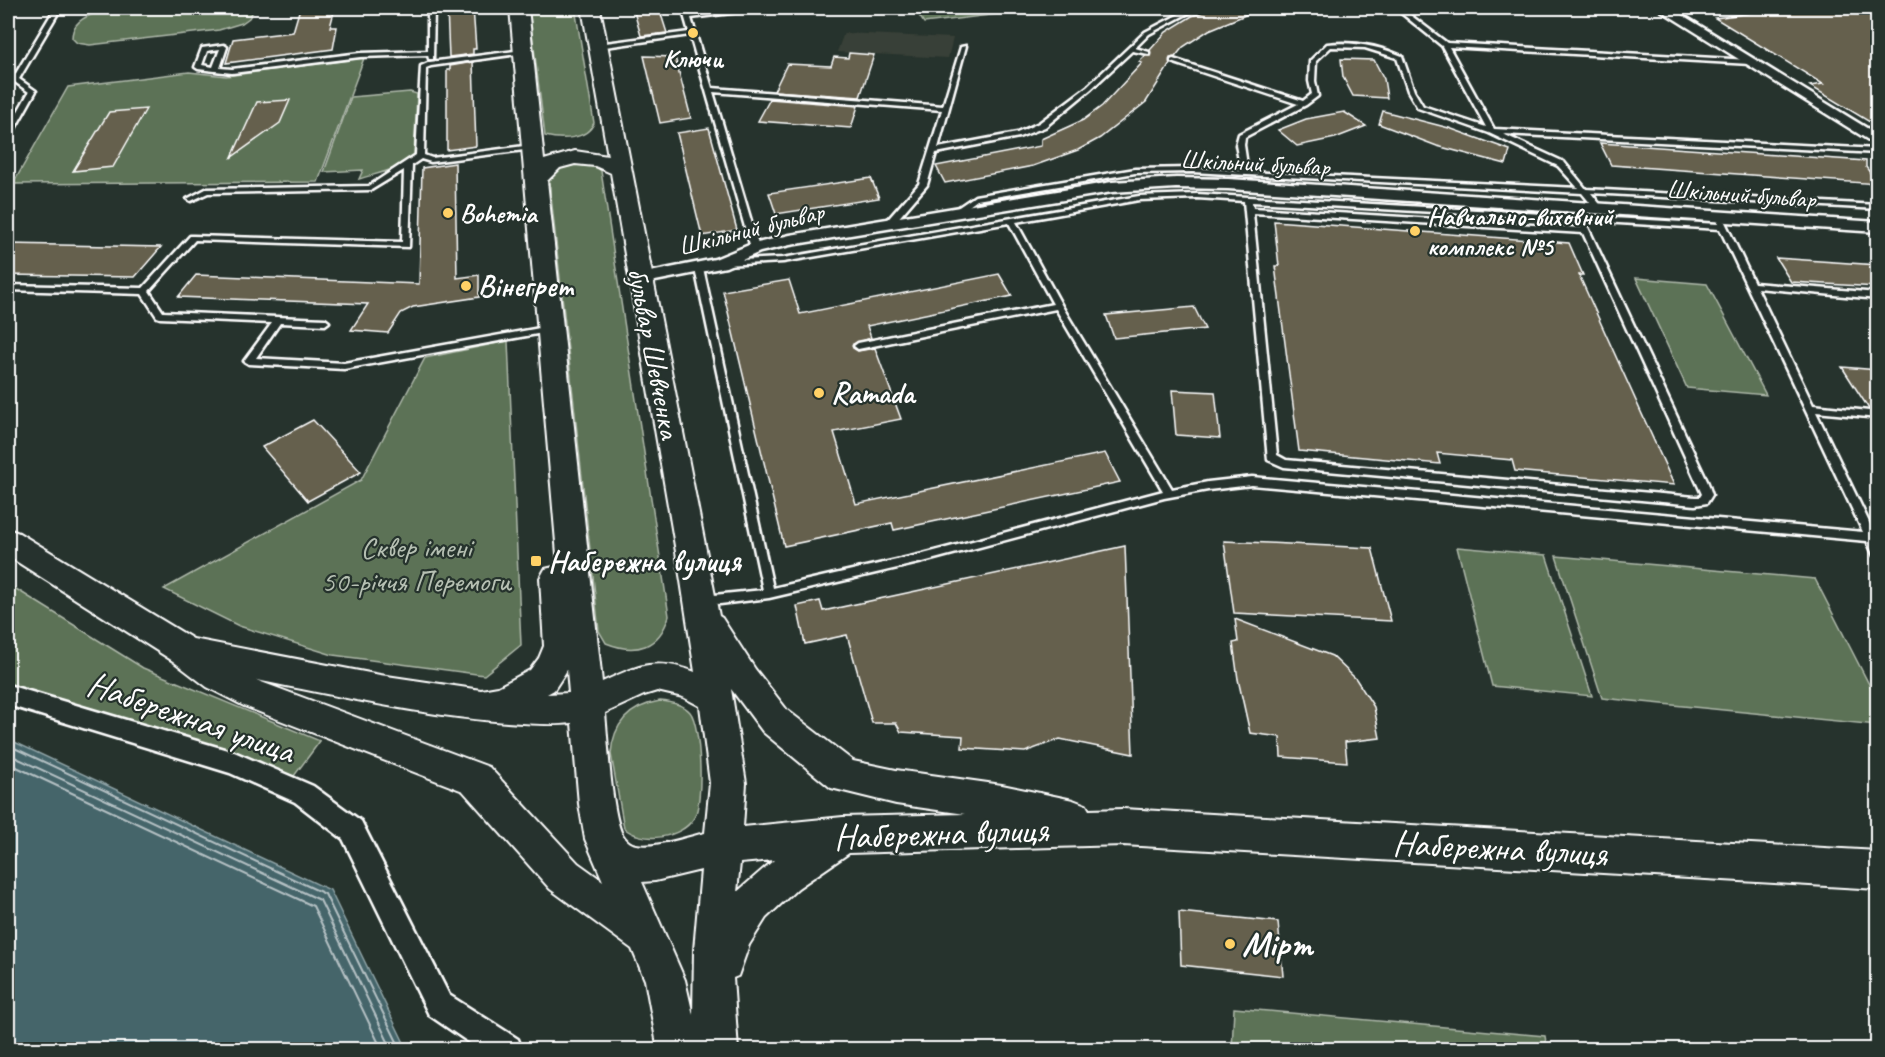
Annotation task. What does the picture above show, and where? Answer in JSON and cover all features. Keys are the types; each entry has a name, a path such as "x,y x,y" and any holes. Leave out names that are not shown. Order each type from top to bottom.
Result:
{"main road":[{"path":"519,8 597,804 604,839 664,980 697,1041"},
{"name":"бульвар Шевченка","path":"591,8 702,607 728,783 712,965 697,1041"},
{"path":"532,142 573,145 594,140 613,127"},
{"path":"536,181 539,174 552,165 574,158 595,158 607,161 620,169"},
{"path":"481,705 505,700 542,680 553,665 560,646 550,462 562,434"},
{"path":"8,541 185,651 219,677 256,696 476,779 564,876 647,936"},
{"name":"Набережна вулиця","path":"702,607 743,679 775,721 844,776 896,787 1002,802 1123,827"},
{"path":"185,651 380,690 481,705 557,710 588,705 637,682 657,677 689,684 717,698"},
{"name":"Набережна вулиця","path":"723,847 843,835 1123,827 1878,870"},
{"path":"697,1041 728,941 746,911 769,886 843,835"},
{"path":"604,839 613,853 632,864 655,863 723,847"}],"street":[{"path":"1663,8 1877,143"},
{"name":"Шкільний бульвар","path":"640,279 720,263 755,248 790,240 887,226 1112,187 1176,183 1599,208 1720,222 1878,227"},
{"name":"Набережная улица","path":"8,695 234,763 304,795 352,830 439,1005 507,1050"}],"lane":[{"path":"8,134 33,91 15,80 58,8"},
{"path":"430,64 431,8"},
{"path":"685,8 755,248"},
{"path":"688,16 755,8"},
{"path":"933,151 1019,135 1042,124 1089,88 1146,33 1195,8"},
{"path":"1398,8 1445,45 1492,131"},
{"path":"598,46 693,33"},
{"path":"1245,174 1240,145 1242,136 1304,104 1316,95 1312,81 1313,61 1329,45 1367,45 1400,57 1411,91 1420,107 1492,131 1561,164 1599,208"},
{"path":"1445,45 1750,62"},
{"path":"887,226 923,185 964,47"},
{"path":"1130,48 1147,53"},
{"path":"420,156 423,67 430,64 523,52"},
{"path":"216,69 232,71 360,54 431,53"},
{"path":"1173,61 1304,104"},
{"path":"709,90 946,108"},
{"path":"1492,131 1877,143"},
{"path":"420,156 431,160 532,142"},
{"path":"191,200 206,191 370,188 420,156"},
{"path":"8,288 145,291 193,238 406,245 408,164"},
{"path":"954,213 975,198 1135,171 1164,170 1587,192 1715,196 1878,207"},
{"path":"720,263 783,260 1139,198 1197,196 1580,218 1720,222 1878,553"},
{"path":"1248,199 1272,457 1296,464 1703,500 1707,495 1704,483 1580,218"},
{"path":"1250,210 1586,231"},
{"path":"1011,220 1058,306 1169,493"},
{"path":"699,268 769,594"},
{"path":"1751,285 1878,296"},
{"path":"145,291 160,315 325,322"},
{"path":"858,346 1058,306"},
{"path":"278,320 249,361 344,366 551,329"},
{"path":"1810,408 1878,415"},
{"path":"702,607 894,566 1169,493 1221,482 1251,480 1871,537"}],"shaded area":[{"path":"844,33 953,38 948,58 837,52"}],"green space":[{"path":"126,8 255,8 249,18 242,23 219,30 90,45 77,43 72,38 78,23 84,18 92,14"},
{"path":"529,8 575,8 594,123 591,129 580,136 558,138 545,136"},
{"path":"914,8 1047,8 924,23"},
{"path":"364,58 318,182 13,184 68,87 189,72 226,76"},
{"path":"410,92 417,94 414,155 409,160 389,170 359,179 363,170 324,172 351,97"},
{"path":"574,164 596,166 601,171 669,616 665,627 653,642 636,648 617,647 606,643 599,631 549,178 563,167"},
{"path":"1636,278 1707,284 1766,395 1687,388"},
{"name":"Сквер імені 50-річчя Перемоги","path":"508,341 521,645 484,675 333,655 239,626 164,589 361,480 425,358"},
{"path":"1457,547 1546,555 1592,696 1492,686"},
{"path":"1556,556 1815,579 1877,700 1877,725 1602,698"},
{"path":"8,584 143,668 320,741 294,776 8,687"},
{"path":"660,701 684,707 694,720 699,747 699,797 694,818 680,831 661,837 641,836 624,828 611,754 612,743 615,733 625,718 640,707"},
{"path":"1234,1008 1545,1036 1547,1049 1232,1049"}],"water":[{"path":"8,739 330,890 407,1049 8,1049"}],"building":[{"path":"300,8 335,8 330,27 337,27 333,49 226,63 233,39 293,32"},
{"path":"447,8 473,8 476,49 473,49 473,54 449,57"},
{"path":"633,8 659,8 667,33 641,36"},
{"path":"1214,8 1262,8 1209,30 1183,47 1175,57 1170,58 1170,64 1146,102 1100,138 1078,150 1033,166 945,183 936,166 1041,146 1041,139 1083,120 1102,106 1142,63 1139,62 1145,56 1150,56 1150,50 1166,32 1192,16"},
{"path":"1786,8 1868,8 1878,13 1878,127 1810,86 1823,84 1715,18"},
{"path":"849,53 874,55 860,97 774,91 787,64 831,66 834,57 848,58"},
{"path":"644,56 675,57 691,118 660,123"},
{"path":"1341,59 1374,60 1384,79 1387,98 1353,96 1343,77"},
{"path":"473,62 476,146 447,150 447,70 450,70 450,66"},
{"path":"770,99 858,106 851,128 758,121"},
{"path":"290,100 280,123 232,157 257,102"},
{"path":"146,109 113,167 73,171 109,112"},
{"path":"1383,111 1449,128 1510,150 1506,164 1437,146 1379,124"},
{"path":"1344,112 1366,126 1335,138 1297,146 1278,130 1306,119"},
{"path":"709,128 737,230 702,236 677,133"},
{"path":"1600,143 1866,161 1866,167 1878,184 1611,165"},
{"path":"455,163 457,278 479,275 479,297 413,307 401,313 388,333 351,330 368,304 178,297 196,275 419,284 422,168"},
{"path":"871,178 879,198 776,214 769,193"},
{"path":"1274,221 1569,243 1583,275 1579,275 1674,485 1515,471 1512,460 1437,453 1440,464 1299,451 1275,266 1279,266"},
{"path":"8,244 161,247 135,277 8,275"},
{"path":"1776,258 1878,265 1878,287 1791,282"},
{"name":"Ramada","path":"999,274 1012,296 867,326 871,338 853,344 853,348 858,351 875,348 901,419 834,432 856,504 1105,453 1120,482 894,530 892,523 784,546 723,291 789,280 800,314"},
{"path":"1194,307 1205,329 1114,338 1106,315"},
{"path":"1842,367 1878,370 1878,410 1869,409"},
{"path":"1172,390 1215,392 1220,438 1176,435"},
{"path":"313,420 361,472 308,501 262,447"},
{"path":"1224,541 1372,548 1391,621 1234,613"},
{"path":"1125,546 1133,754 1060,739 1025,752 962,748 963,736 901,732 896,723 872,723 847,635 805,644 797,606 820,601 823,611"},
{"path":"1235,619 1332,656 1356,679 1374,707 1380,738 1345,742 1347,762 1281,757 1280,737 1250,733 1233,643 1238,642"},
{"name":"Мірт","path":"1179,912 1278,922 1283,976 1181,965"}],"place":[{"name":"Ключи","path":"693,33"},
{"name":"Bohemia","path":"448,213"},
{"name":"Навчально-виховний комплекс №5","path":"1415,231"},
{"name":"Вінегрет","path":"466,286"},
{"name":"Ramada","path":"819,393"},
{"name":"Набережна вулиця","path":"536,561"},
{"name":"Мірт","path":"1230,944"}]}
